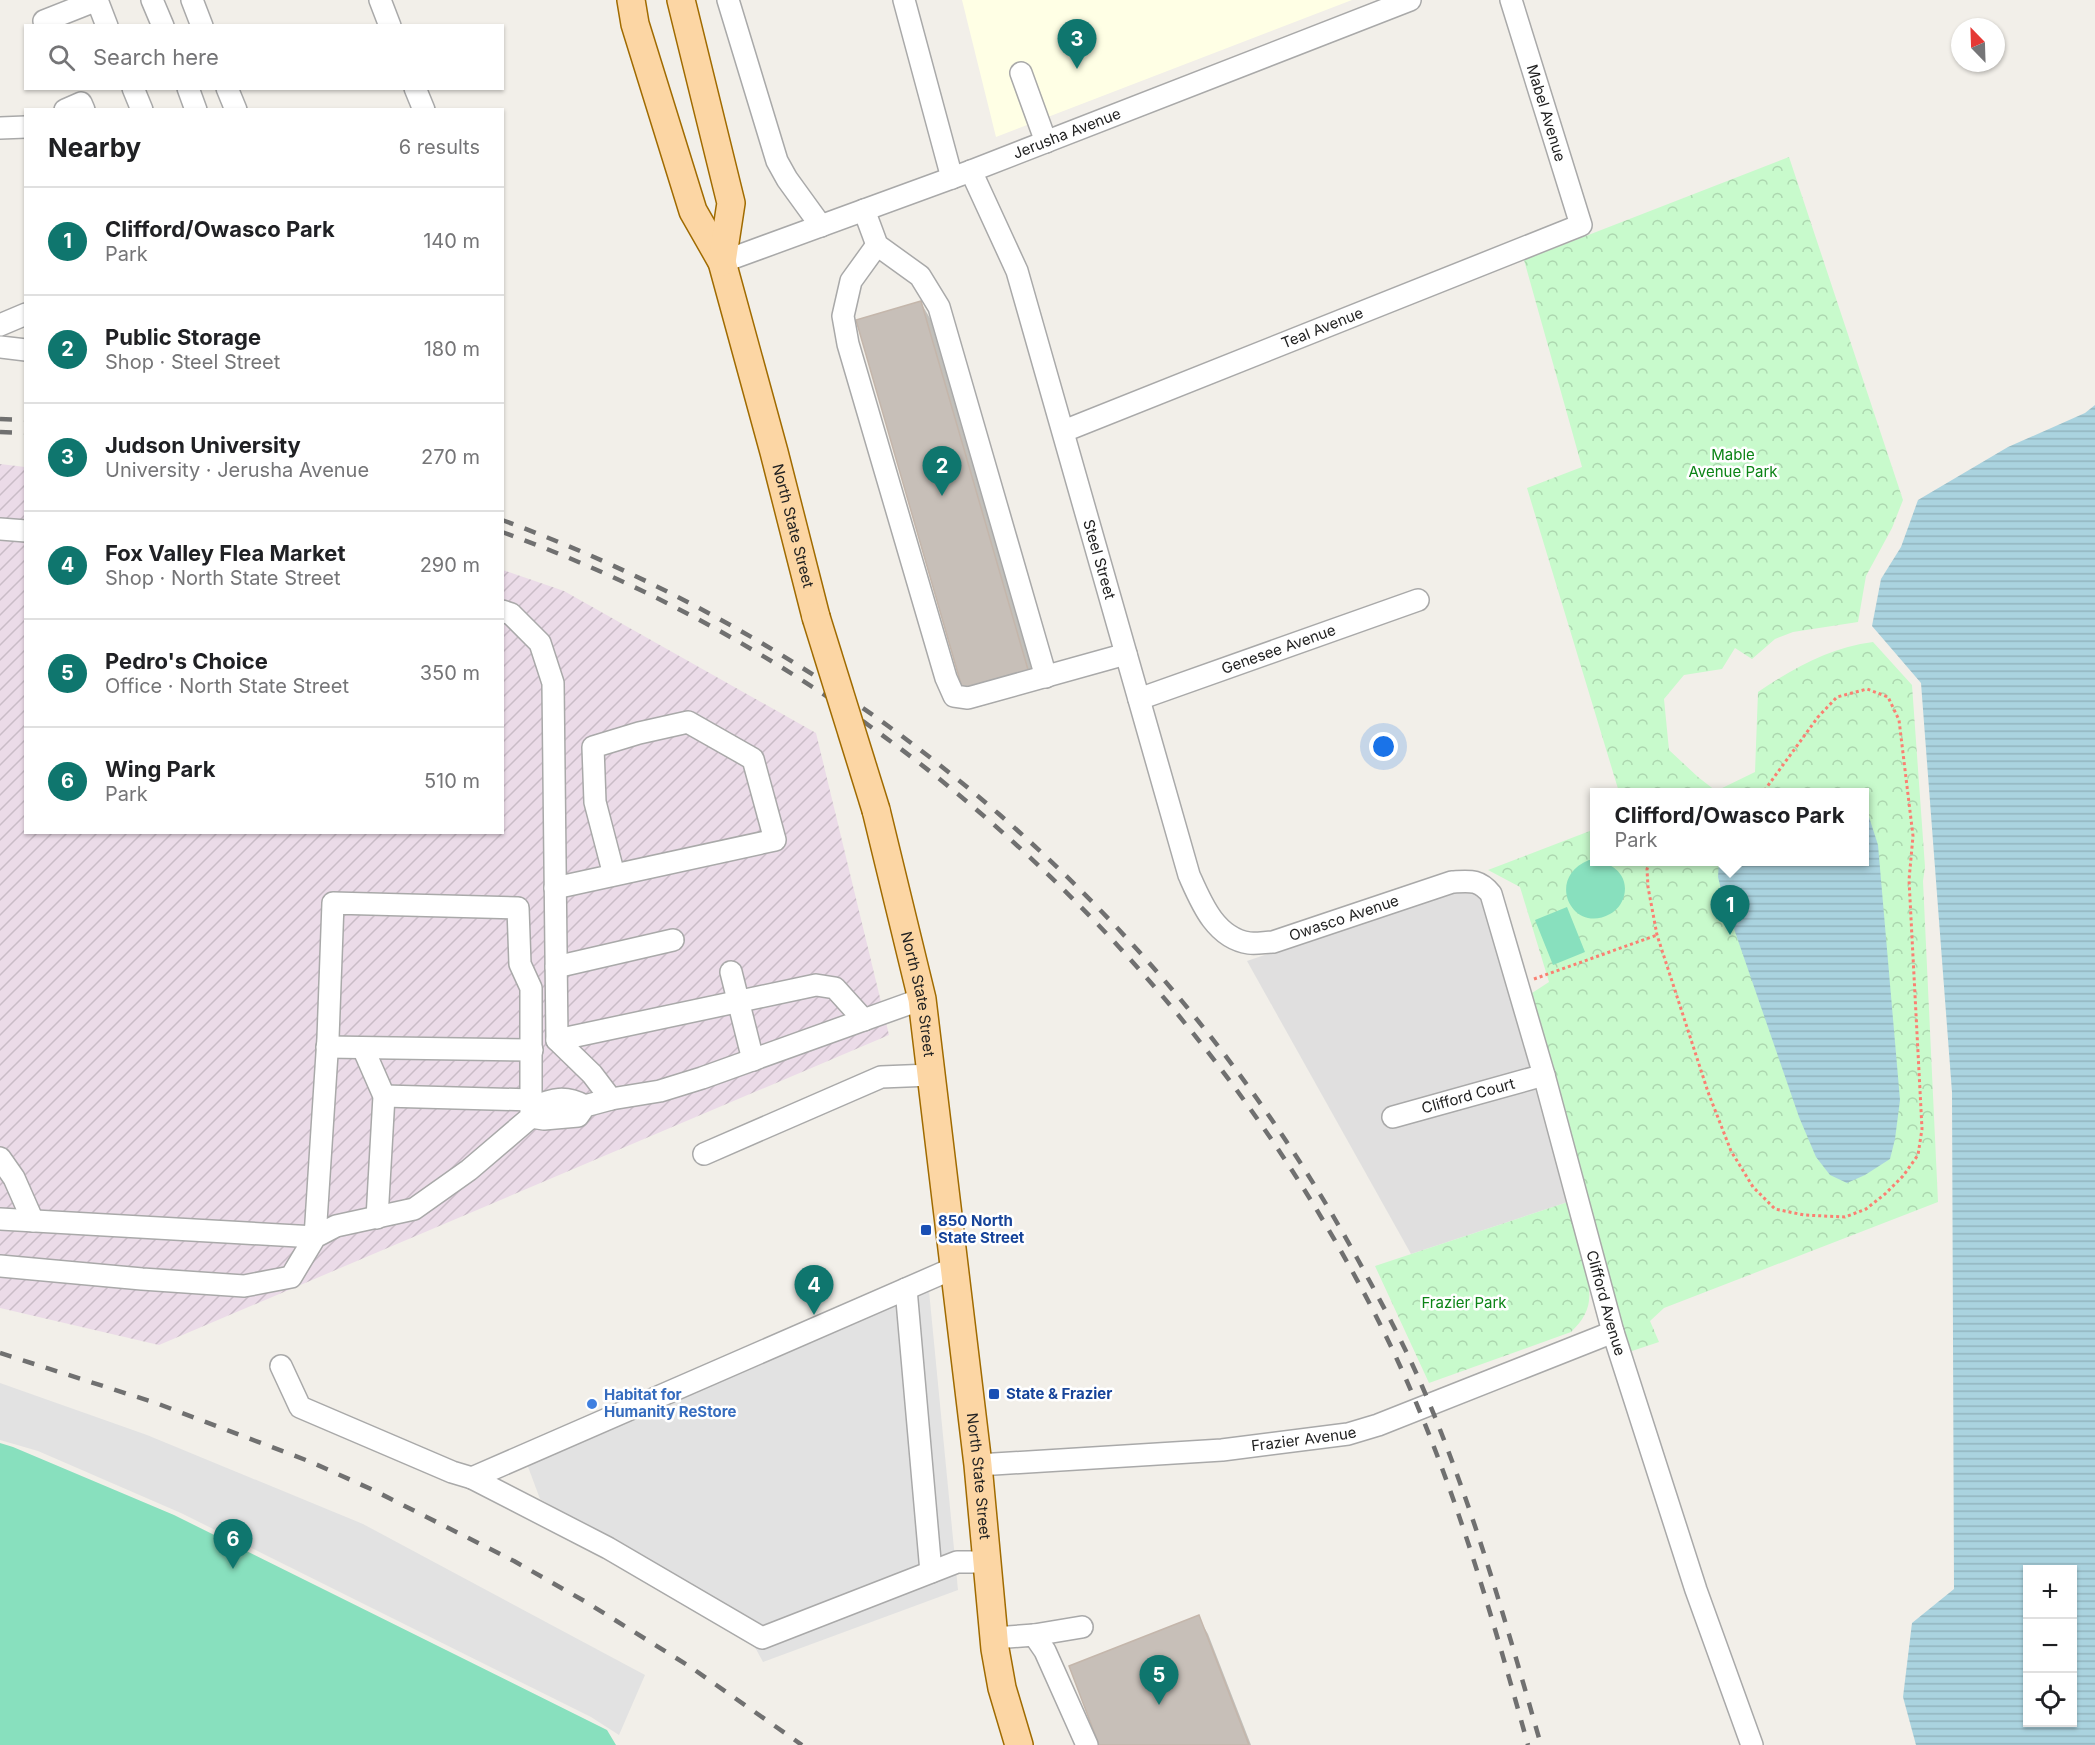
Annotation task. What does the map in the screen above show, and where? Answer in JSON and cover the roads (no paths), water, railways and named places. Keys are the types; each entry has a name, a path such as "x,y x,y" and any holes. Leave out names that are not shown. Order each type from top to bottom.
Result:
{"main road":[{"name":"North State Street","path":"681,0 731,202 722,262"},
{"name":"North State Street","path":"631,8 693,212 722,262 816,617 876,810 922,999 978,1465 993,1638 1002,1688 1019,1745"}],"street":[{"path":"45,24 44,21 97,0 106,24"},
{"path":"152,0 162,24"},
{"path":"192,0 201,24"},
{"path":"380,0 389,24"},
{"path":"728,0 777,161 821,226"},
{"name":"Steel Street","path":"904,0 962,175 1017,271 1189,875 1202,904 1216,925 1234,938"},
{"name":"Jerusha Avenue","path":"722,262 962,175 1410,0"},
{"name":"Mabel Avenue","path":"1511,0 1581,225"},
{"path":"1021,73 1046,142"},
{"path":"134,90 141,108"},
{"path":"189,90 195,108"},
{"path":"228,90 235,108"},
{"path":"417,90 423,108"},
{"path":"0,128 24,127"},
{"path":"864,210 877,245 920,276 939,307 1046,677"},
{"name":"Teal Avenue","path":"1064,431 1581,225"},
{"path":"877,245 851,281 843,316 848,344 946,678 954,696 968,698 1126,654"},
{"path":"0,325 24,315"},
{"path":"0,347 24,350"},
{"path":"0,529 24,531"},
{"name":"Genesee Avenue","path":"1139,699 1418,600"},
{"path":"504,611 511,614 540,643 553,683 557,1040 592,1074 610,1099"},
{"path":"555,888 775,840 753,759 688,722 592,747 595,802 614,875"},
{"name":"Clifford Avenue","path":"1452,882 1470,881 1483,885 1491,894 1544,1075 1613,1332 1696,1590 1752,1745"},
{"name":"Owasco Avenue","path":"1234,938 1250,943 1273,942 1452,882"},
{"path":"0,1219 315,1237 336,1226 414,1209 469,1170 532,1108 531,988 520,964 518,908 333,903 315,1237 291,1277 243,1286 0,1266"},
{"path":"556,967 674,940"},
{"path":"731,972 753,1060"},
{"path":"557,1040 816,985 835,988 864,1020"},
{"path":"384,1096 532,1108 544,1119 578,1116 585,1106 610,1099 660,1091 922,999"},
{"path":"327,1047 532,1050"},
{"path":"363,1048 384,1096 377,1218"},
{"name":"Clifford Court","path":"1393,1117 1544,1075"},
{"path":"704,1154 881,1077 931,1076"},
{"path":"0,1158 14,1178 33,1221"},
{"path":"472,1478 954,1268"},
{"path":"906,1289 931,1572"},
{"name":"Frazier Avenue","path":"978,1465 1222,1450 1348,1434 1613,1332"},
{"path":"281,1366 300,1407 452,1472 472,1478 608,1548 762,1638 957,1562 986,1562"},
{"path":"993,1638 1034,1635 1082,1627"},
{"path":"1034,1635 1045,1651 1087,1745"}],"water":[{"path":"2095,405 2095,1745 1916,1745 1903,1697 1912,1623 1954,1589 1952,1092 1921,683 1872,626 1881,579 1901,547 1918,500 2008,447 2085,413"},
{"path":"1869,817 1878,845 1900,1100 1890,1159 1865,1175 1847,1183 1830,1175 1816,1157 1799,1117 1718,877 1719,866 1869,866"}],"railway":[{"path":"0,419 24,420"},
{"path":"0,432 24,433"},
{"path":"504,521 636,576 763,644 884,723 996,812 1101,910 1196,1018 1282,1134 1357,1258 1407,1353 1457,1474 1501,1608 1541,1745"},
{"path":"504,533 641,590 772,662 896,746 1012,841 1118,946 1215,1061 1301,1184 1375,1314 1423,1418 1443,1472 1480,1580 1528,1745"},
{"path":"0,1353 156,1403 311,1462 373,1490 514,1561 586,1602 689,1666 802,1745"}],"place":[{"name":"Judson University","path":"1077,69"},
{"name":"Public Storage","path":"942,496"},
{"name":"Clifford/Owasco Park","path":"1730,935"},
{"name":"850 North State Street","path":"926,1230"},
{"name":"Fox Valley Flea Market","path":"814,1315"},
{"name":"State & Frazier","path":"994,1394"},
{"name":"Habitat for Humanity ReStore","path":"592,1404"},
{"name":"Wing Park","path":"233,1569"},
{"name":"Pedro's Choice","path":"1159,1705"}],"park label":[{"name":"Mable Avenue Park","path":"1733,464"},
{"name":"Frazier Park","path":"1464,1303"}]}
